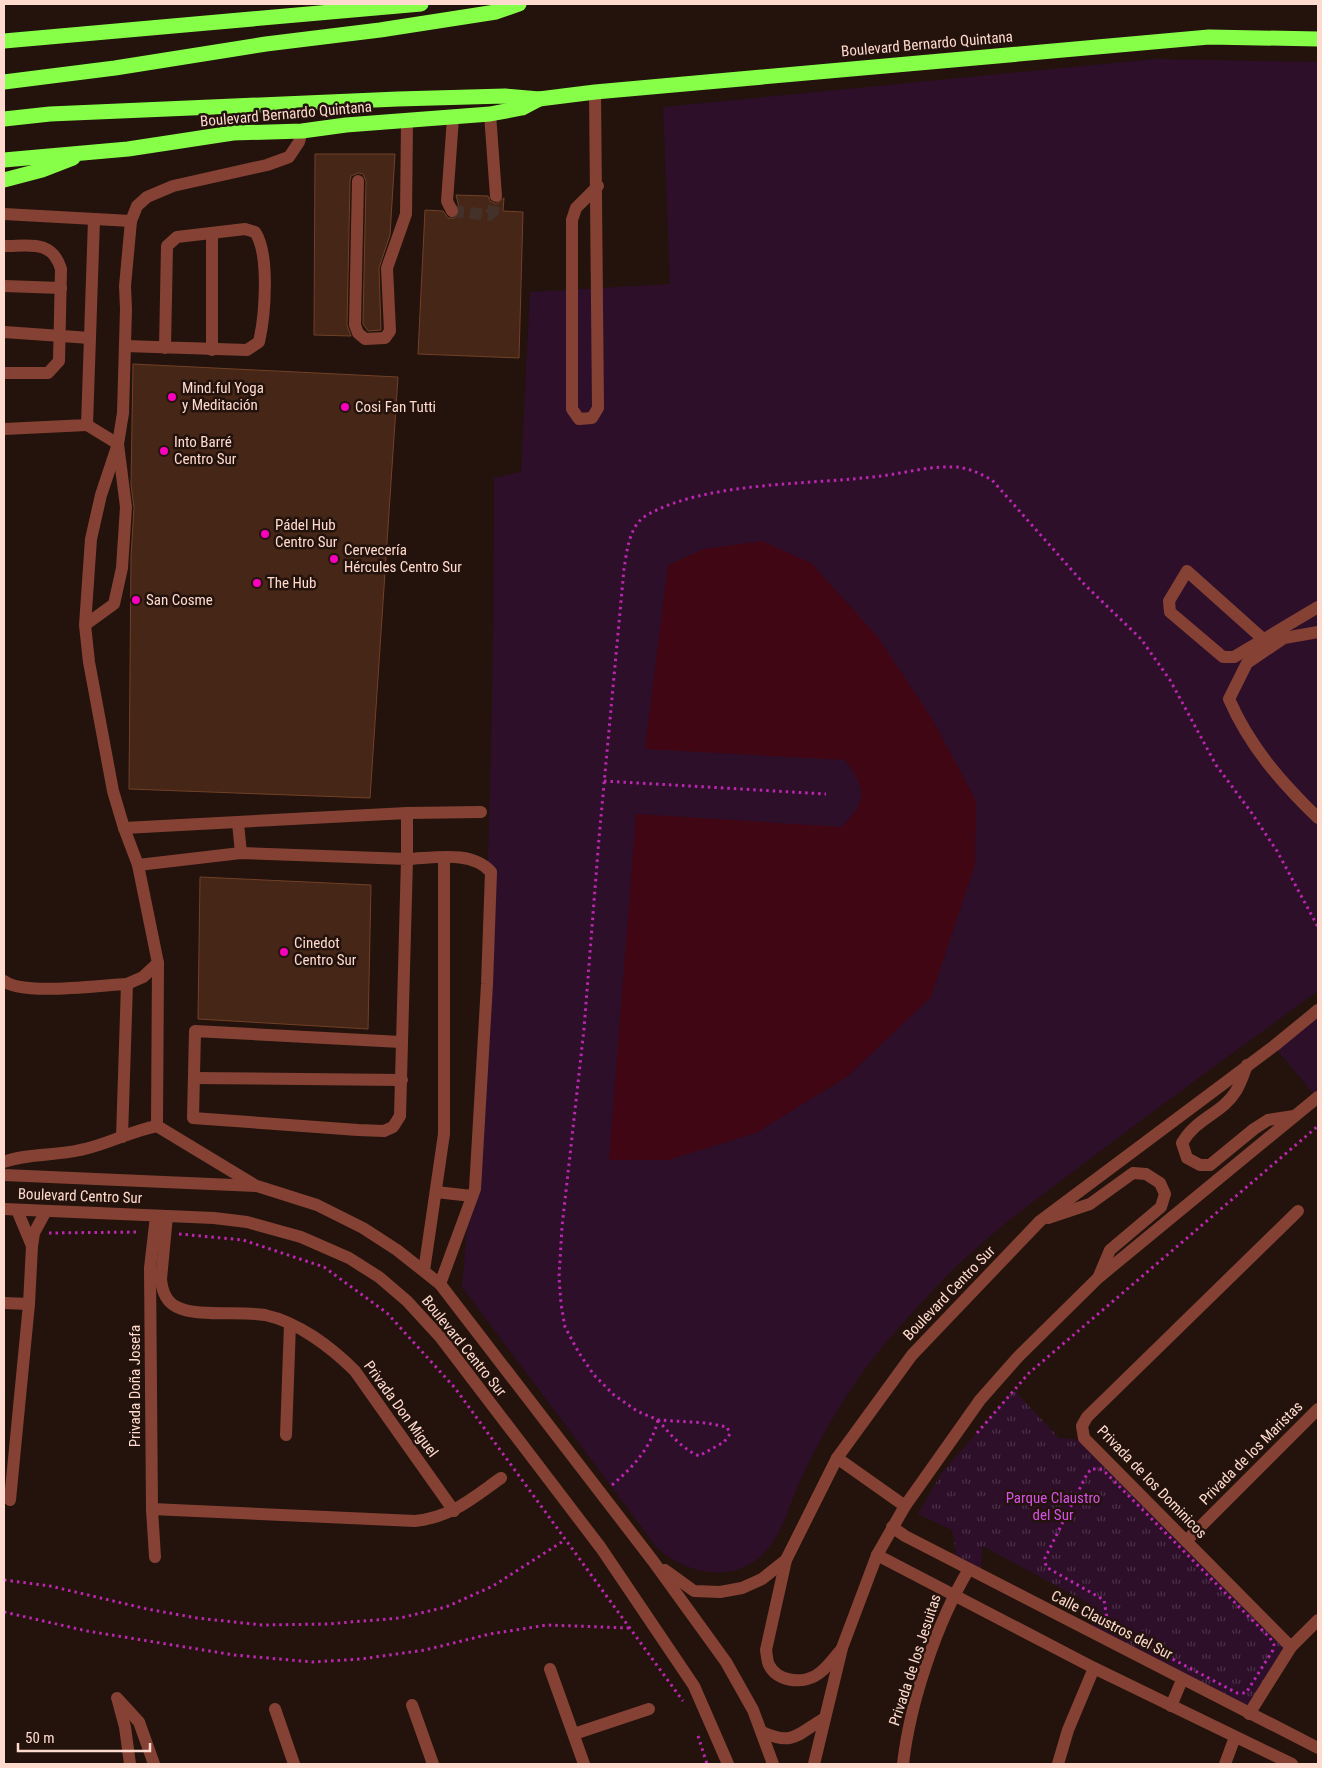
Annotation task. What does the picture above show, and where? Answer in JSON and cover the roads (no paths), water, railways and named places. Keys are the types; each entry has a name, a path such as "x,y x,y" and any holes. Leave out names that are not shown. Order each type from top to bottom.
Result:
{"highway":[{"path":"4,41 421,4"},
{"path":"4,82 115,68 266,44 380,30 496,12 519,4"},
{"name":"Boulevard Bernardo Quintana","path":"4,119 50,114 398,99 505,96 539,99 595,92 1209,37 1318,39"},
{"name":"Boulevard Bernardo Quintana","path":"4,160 81,153 233,133 302,131 490,114 522,108 539,99"},
{"path":"4,180 58,165 81,153"}],"street":[{"path":"595,92 598,186 598,408 592,418 579,419 572,408 572,220 576,208 598,186"},
{"path":"490,114 496,196"},
{"path":"452,211 447,202 453,118"},
{"path":"358,181 355,325 358,333 365,339 385,338 390,331 387,268 406,214 406,121"},
{"path":"157,1126 158,963 138,865 124,828 114,790 89,662 85,625 91,539 101,495 118,444 123,413 125,286 131,221 137,206 147,197 173,186 267,165 289,157 299,142 302,131"},
{"path":"4,214 131,221"},
{"path":"87,425 94,220"},
{"path":"125,346 165,348 212,350 247,350 259,342 263,324 265,290 260,240 255,232 245,229 177,237 167,246 165,348"},
{"path":"212,233 212,350"},
{"path":"4,246 42,246 57,256 61,269 59,362 48,373 4,373"},
{"path":"4,286 61,288"},
{"path":"4,332 90,338"},
{"path":"4,429 87,425 118,444"},
{"path":"85,625 114,604 122,568 126,507 118,444"},
{"path":"1263,639 1186,571 1169,601 1170,612 1224,657 1234,657 1313,610 1318,623"},
{"path":"1318,632 1284,638 1247,663 1230,699 1242,728 1282,784 1318,818"},
{"path":"124,828 407,813 481,812"},
{"path":"400,1042 195,1031 193,1118 384,1131 393,1127 400,1116 402,1080 400,1042 407,813"},
{"path":"238,823 241,853"},
{"path":"138,865 241,853 407,859 466,858 483,863 490,872 491,918 478,1162 472,1196 440,1284"},
{"path":"424,1271 444,1134 444,858"},
{"path":"4,981 11,987 47,988 127,984 143,977 158,963"},
{"path":"122,1137 127,984"},
{"name":"Boulevard Centro Sur","path":"653,1561 694,1590 720,1592 742,1588 762,1579 786,1560 837,1458 912,1355 1040,1221 1318,1010"},
{"path":"1247,1065 1236,1091 1227,1102 1189,1130 1182,1143 1187,1158 1200,1165 1210,1165 1268,1120 1294,1116"},
{"path":"194,1078 402,1080"},
{"path":"814,1764 823,1719 842,1648 877,1555 905,1506 980,1400 1018,1357 1098,1278 1318,1097"},
{"path":"4,1162 15,1158 78,1151 122,1137 135,1130 157,1126 257,1186"},
{"path":"1040,1221 1090,1204 1133,1173 1146,1174 1160,1183 1165,1194 1161,1206 1110,1250 1098,1278"},
{"name":"Boulevard Centro Sur","path":"4,1175 257,1186 316,1205 342,1217 397,1250 440,1284 653,1561 726,1662 753,1710 773,1764"},
{"path":"436,1192 472,1196"},
{"name":"Boulevard Centro Sur","path":"4,1210 162,1216 247,1222 300,1237 349,1258 379,1277 407,1301 441,1338 601,1548 694,1686 728,1764"},
{"path":"17,1210 33,1240"},
{"path":"10,1500 29,1304 33,1240 46,1211"},
{"name":"Privada de los Dominicos","path":"1291,1647 1084,1438 1082,1426 1086,1418 1298,1211"},
{"name":"Privada Doña Josefa","path":"162,1216 160,1232 161,1279 162,1288 169,1301"},
{"name":"Privada Doña Josefa","path":"155,1557 152,1509 150,1268 160,1232"},
{"name":"Privada Don Miguel","path":"169,1301 184,1310 265,1315 290,1324 335,1351 355,1371 454,1511"},
{"path":"4,1303 29,1304"},
{"path":"286,1435 290,1324"},
{"name":"Privada de los Maristas","path":"1186,1541 1318,1409"},
{"path":"837,1458 905,1506"},
{"path":"152,1509 415,1521 435,1519 454,1511 501,1478"},
{"name":"Calle Claustros del Sur","path":"892,1527 905,1536 1182,1680 1318,1748"},
{"path":"877,1555 1094,1668 1292,1764"},
{"path":"786,1560 766,1650 768,1664 775,1672 785,1678 794,1681 808,1679 825,1669 842,1648"},
{"name":"Privada de los Jesuitas","path":"903,1764 906,1739 923,1676 954,1594 969,1569"},
{"path":"1249,1714 1291,1647 1318,1620"},
{"path":"1058,1764 1068,1730 1094,1668"},
{"path":"550,1669 584,1764"},
{"path":"1171,1706 1182,1680"},
{"path":"130,1764 125,1727 117,1698 138,1722 154,1764"},
{"path":"412,1705 433,1764"},
{"path":"275,1709 294,1764"},
{"path":"574,1734 649,1709"},
{"path":"762,1732 778,1740 790,1739 823,1719"},
{"path":"1225,1764 1235,1736"}],"tunnel":[{"path":"452,211 489,215 493,211 496,196"}],"place":[{"name":"Mind.ful Yoga y Meditación","path":"172,397"},
{"name":"Cosi Fan Tutti","path":"345,407"},
{"name":"Into Barré Centro Sur","path":"164,451"},
{"name":"Pádel Hub Centro Sur","path":"265,534"},
{"name":"Cervecería Hércules Centro Sur","path":"334,559"},
{"name":"The Hub","path":"257,583"},
{"name":"San Cosme","path":"136,600"},
{"name":"Cinedot Centro Sur","path":"284,952"}],"park label":[{"name":"Parque Claustro del Sur","path":"1053,1506"}]}
